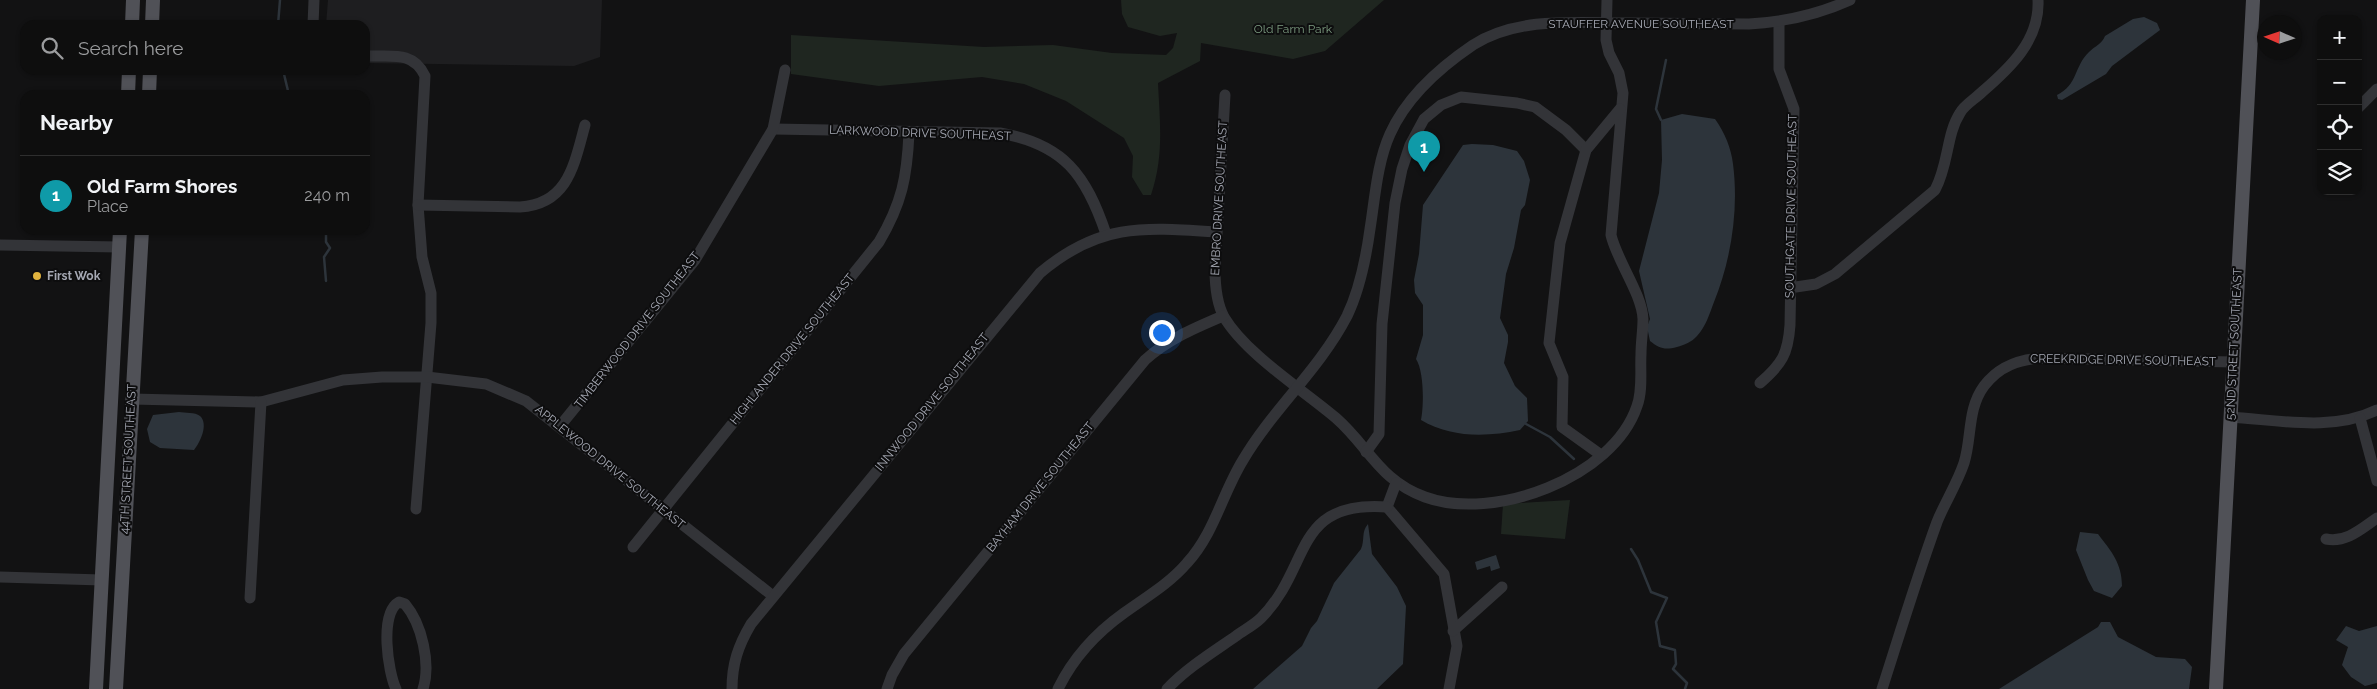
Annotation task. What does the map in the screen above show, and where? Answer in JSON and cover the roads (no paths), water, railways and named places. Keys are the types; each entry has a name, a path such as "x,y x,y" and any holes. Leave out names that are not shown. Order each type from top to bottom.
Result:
{"main road":[{"name":"52ND STREET SOUTHEAST","path":"2216,689 2253,0"},
{"path":"149,3 151,20"},
{"path":"133,12 139,14 143,20"},
{"path":"128,90 130,75"},
{"path":"149,90 150,75"},
{"name":"44TH STREET SOUTHEAST","path":"96,689 120,235"},
{"name":"44TH STREET SOUTHEAST","path":"116,689 142,235"},
{"path":"119,247 125,275 130,280 139,281"},
{"path":"113,368 120,391 132,399"},
{"path":"102,580 111,586 116,593 118,654"},
{"path":"97,673 99,683 103,689"}],"street":[{"path":"313,20 314,0"},
{"name":"EMBRO DRIVE SOUTHEAST","path":"1225,95 1216,232 1215,280 1223,316 1253,350 1337,419 1396,483 1409,491 1438,501 1471,505 1492,503 1528,495 1557,484 1583,469 1601,455 1624,431 1638,405 1643,318 1639,302 1613,246 1611,235 1620,109 1623,93 1619,73 1609,53 1606,40 1607,0"},
{"name":"STAUFFER AVENUE SOUTHEAST","path":"1058,689 1076,658 1096,636 1170,580 1192,558 1209,533 1242,461 1334,339 1348,314 1359,284 1367,251 1379,172 1389,136 1409,102 1423,85 1447,64 1476,43 1503,32 1544,23 1749,24 1779,22 1824,5 1850,0"},
{"path":"1789,288 1816,284 1835,274 1935,190 1942,177 1951,135 1961,111 2007,71 2020,57 2031,35 2038,8 2038,0"},
{"name":"SOUTHGATE DRIVE SOUTHEAST","path":"1760,383 1776,369 1787,349 1790,325 1789,288 1794,109 1778,69 1779,22"},
{"path":"370,56 410,58 420,65 425,76 418,205 422,257 431,293 427,377 416,509"},
{"name":"TIMBERWOOD DRIVE SOUTHEAST","path":"560,426 695,260 773,129 785,70"},
{"path":"2361,105 2377,89"},
{"path":"1366,452 1379,434 1382,324 1395,203 1404,161 1424,119 1441,105 1462,97 1517,103 1535,107 1566,130 1586,150"},
{"path":"1601,455 1562,428 1563,378 1549,343 1560,243 1586,150 1620,109"},
{"path":"418,205 536,206 550,200 559,192 568,176 585,125"},
{"name":"LARKWOOD DRIVE SOUTHEAST","path":"773,129 910,133 1000,133 1031,140 1067,162 1079,176 1094,200 1106,234"},
{"name":"HIGHLANDER DRIVE SOUTHEAST","path":"633,546 661,509 879,242 894,217 904,188 910,133"},
{"name":"INNWOOD DRIVE SOUTHEAST","path":"732,689 732,668 737,650 750,624 1040,273 1062,254 1106,234 1156,228 1216,232"},
{"path":"0,245 119,247"},
{"name":"BAYHAM DRIVE SOUTHEAST","path":"887,689 892,675 908,648 1145,360 1161,346 1176,337 1223,316"},
{"name":"CREEKRIDGE DRIVE SOUTHEAST","path":"1882,689 1941,512 1950,498 1964,461 1976,400 1995,374 2006,366 2024,359 2043,358 2233,362"},
{"name":"APPLEWOOD DRIVE SOUTHEAST","path":"132,399 261,402 342,380 382,377 427,377 477,383 508,392 526,401 560,426 661,509 774,596"},
{"path":"250,598 261,402"},
{"path":"2230,417 2335,423 2360,418 2377,410"},
{"path":"2360,418 2377,481"},
{"path":"1387,507 1396,483"},
{"path":"1167,689 1196,664 1261,618 1287,584 1307,538 1324,520 1342,509 1363,505 1387,507 1444,574 1456,646 1449,689"},
{"path":"2326,539 2339,541 2352,536 2377,518"},
{"path":"0,577 102,580"},
{"path":"1453,631 1502,587"},
{"path":"396,689 390,674 387,649 391,611 394,605 400,602 406,604 416,621 426,666 426,680 422,689"}],"waterway":[{"path":"278,20 280,0"},
{"path":"1661,120 1656,109 1666,60"},
{"path":"284,75 288,90"},
{"path":"326,235 326,242 330,248 324,257 326,281"},
{"path":"1526,424 1550,437 1574,459"},
{"path":"1631,549 1638,560 1651,592 1667,598 1656,622 1660,646 1675,650 1676,664 1673,669 1687,683 1685,689"}],"place":[{"name":"Old Farm Shores","path":"1424,172"},
{"name":"First Wok","path":"37,276"}],"park label":[{"name":"Old Farm Park","path":"1293,29"}]}
